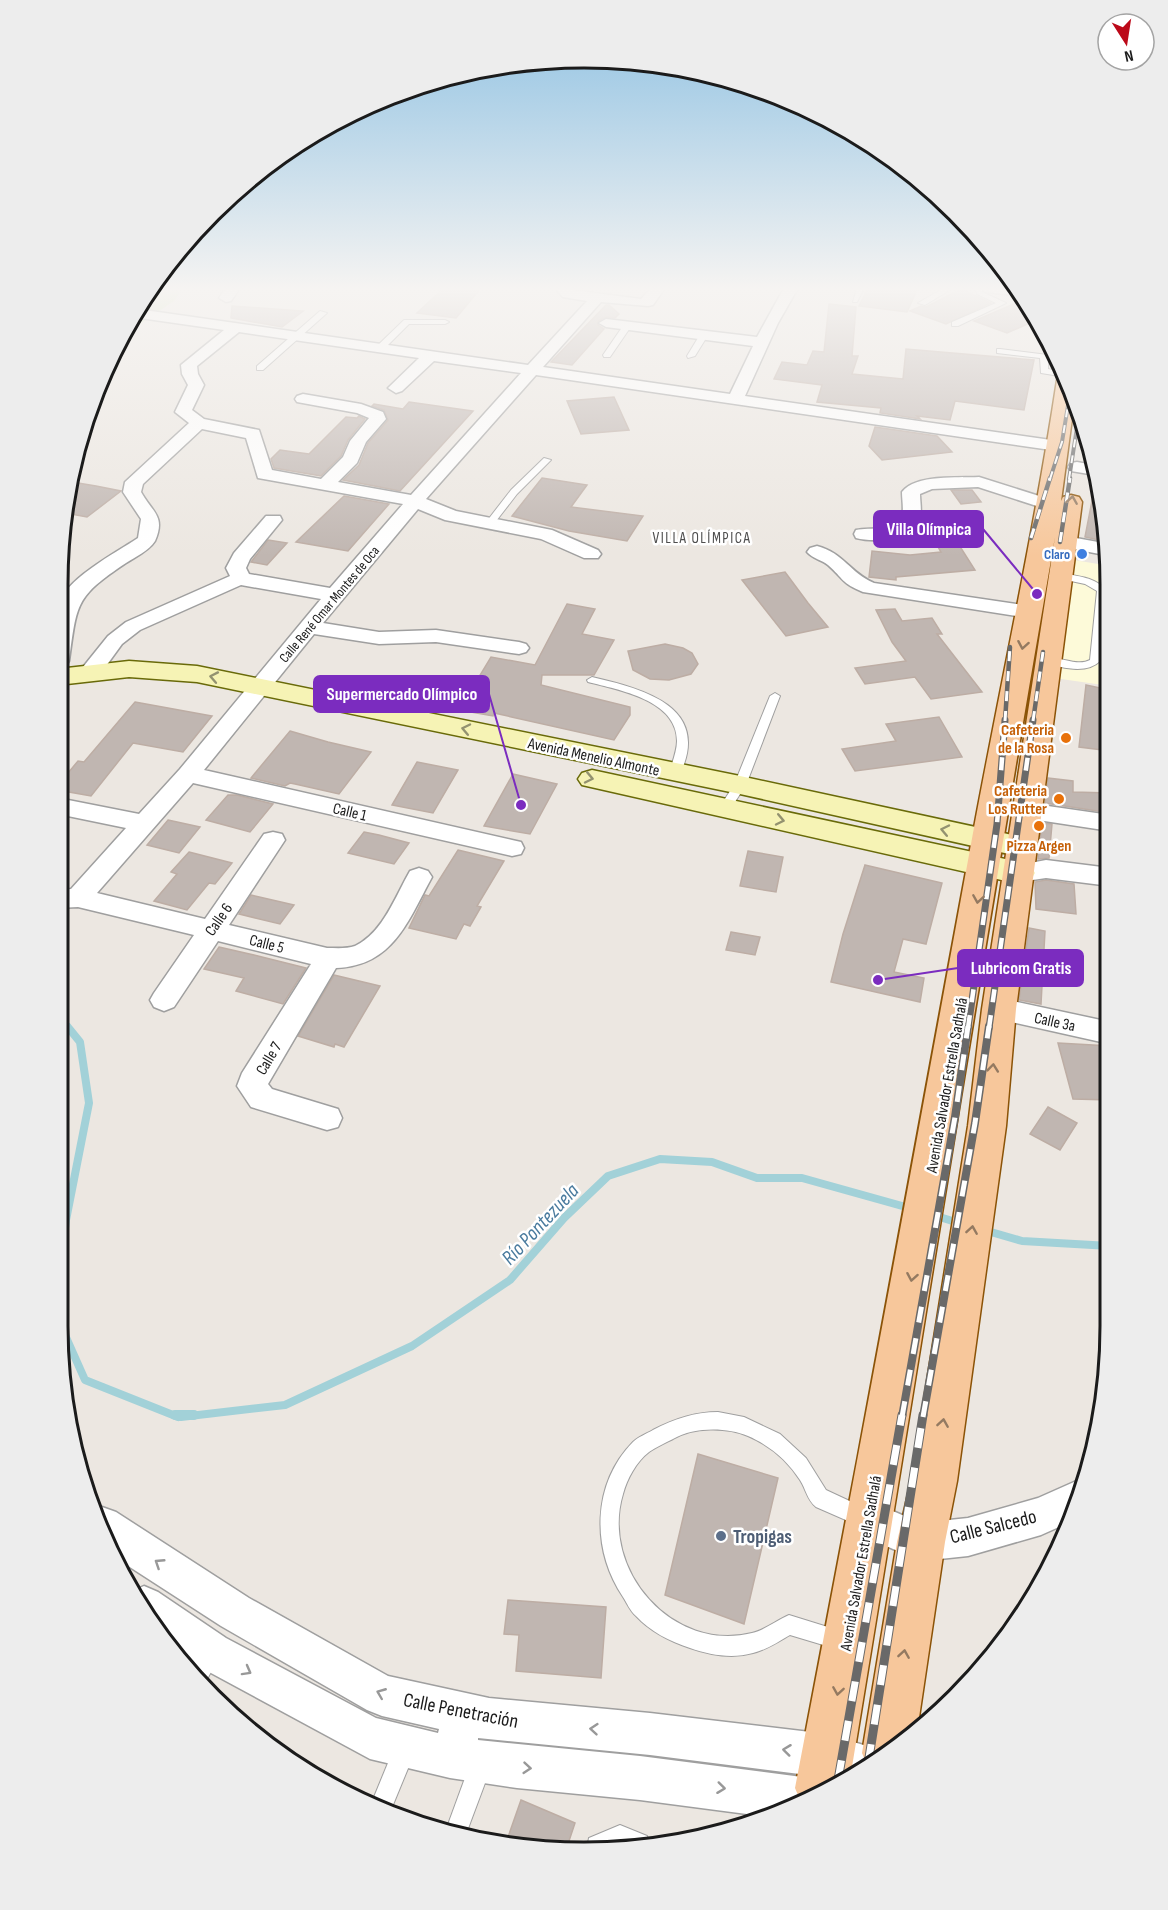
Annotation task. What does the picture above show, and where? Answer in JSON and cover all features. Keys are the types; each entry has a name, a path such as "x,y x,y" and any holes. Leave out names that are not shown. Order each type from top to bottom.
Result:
{"main road":[{"name":"Avenida Salvador Estrella Sadhalá","path":"838,1770 846,1642 1049,505 1065,396"},
{"path":"890,1742 921,1542 934,1481 987,1126 999,1010 1029,863 1028,811 1065,542 1085,468"}],"street":[{"path":"192,377 196,385 183,412 199,423 253,434 264,474 416,501 452,516 545,534 591,554"},
{"path":"396,388 408,377"},
{"name":"Calle René Omar Montes de Oca","path":"68,899 188,774 335,595 527,377"},
{"path":"589,377 1058,446"},
{"path":"736,399 746,377"},
{"path":"303,399 361,409 377,415 378,419 358,441 351,459 324,486"},
{"path":"68,606 85,585 146,541 151,530 151,517 132,492 134,482 199,423"},
{"path":"863,534 893,531 907,524 911,518 911,492 916,488 931,484 979,482 1049,505"},
{"path":"273,520 241,557 236,568 241,578 251,582 335,595"},
{"path":"1065,542 1099,548"},
{"path":"817,552 834,560 853,580 870,588 1029,612"},
{"path":"90,672 116,640 133,626 241,578"},
{"path":"310,627 379,638 436,636 519,648"},
{"name":"Avenida Menelio Almonte","path":"68,675 154,669 197,674 255,694 733,796 1029,863"},
{"name":"Avenida Menelio Almonte","path":"68,694 139,686 255,694 675,773 733,796"},
{"name":"Calle 1","path":"188,774 512,848"},
{"path":"68,808 142,824"},
{"path":"1028,811 1100,822"},
{"name":"Calle 6","path":"164,1000 210,929 273,840"},
{"path":"1029,863 1100,875"},
{"name":"Calle 5","path":"68,899 210,929 327,958 347,958 363,953 377,943 387,931 419,878"},
{"name":"Calle 7","path":"327,958 315,983 257,1073 252,1086 262,1098 327,1118"},
{"name":"Calle 3a","path":"999,1010 1100,1031"},
{"name":"Calle Salcedo","path":"869,1520 921,1542 968,1537 1041,1516 1069,1503"},
{"name":"Calle Penetración","path":"110,1532 235,1612 382,1695 489,1719 650,1734 838,1770"},
{"path":"155,1613 204,1592"},
{"path":"160,1620 204,1665 370,1738 466,1760 640,1778 793,1798"},
{"path":"466,1714 466,1760"}],"lane":[{"path":"490,523 514,492 547,460"},
{"path":"1060,576 1091,583 1100,588"},
{"path":"1048,661 1081,666 1091,665 1095,661 1100,611"},
{"path":"592,680 643,694 670,711 678,723 683,740 675,773"},
{"path":"733,796 775,696"},
{"path":"846,1642 789,1625 756,1642 723,1646 695,1642 670,1632 651,1618 633,1600 615,1566 608,1537 609,1508 619,1477 635,1453 660,1433 698,1421 734,1423 768,1436 789,1452 806,1472 819,1497 869,1520"},
{"path":"383,1802 406,1747"},
{"path":"457,1827 466,1760"},
{"path":"608,1841 620,1836 629,1840"}],"shaded area":[{"path":"1074,560 1099,564 1100,685 1054,678"}],"building":[{"path":"775,377 903,379 903,377 1031,377 1024,410 955,401 950,420 917,416 920,419 880,413 881,408 817,402 822,385 774,379"},
{"path":"614,397 629,430 581,434 567,401"},
{"path":"409,402 473,411 400,491 343,480 359,465 368,443 388,420 384,410 372,406 374,404 403,409"},
{"path":"359,416 365,419 348,440 341,456 321,476 274,468 271,459 280,450 309,454 346,417 357,418"},
{"path":"875,427 937,436 952,452 882,460 869,446"},
{"path":"542,478 587,485 571,507 643,516 627,541 569,531 512,516"},
{"path":"77,483 121,491 87,517 72,514"},
{"path":"951,490 972,490 981,502 961,504"},
{"path":"344,496 389,504 348,551 296,542"},
{"path":"1093,496 1098,540 1085,537"},
{"path":"268,540 287,543 267,565 251,562"},
{"path":"959,545 975,570 896,577 896,580 869,577 872,551 910,555 941,552 938,547"},
{"path":"785,572 828,627 786,636 742,580"},
{"path":"567,604 595,609 582,634 614,640 594,675 542,675 541,685 630,707 630,715 614,740 494,713 493,716 459,710 491,657 535,665"},
{"path":"895,609 902,621 932,618 942,634 937,634 982,692 931,699 915,677 865,684 855,668 906,661 892,642 876,610"},
{"path":"665,644 683,648 692,653 698,664 691,674 669,680 650,679 633,670 628,651"},
{"path":"1086,685 1100,688 1100,750 1079,747"},
{"path":"135,702 212,716 183,752 133,743 91,796 68,792 68,773 78,761 84,762"},
{"path":"939,717 962,757 855,771 842,749 896,741 886,724"},
{"path":"290,731 371,752 339,794 290,783 285,786 251,778"},
{"path":"417,762 458,770 433,813 392,805"},
{"path":"513,774 557,784 530,834 484,826"},
{"path":"1048,778 1073,781 1073,792 1100,793 1100,811 1045,803"},
{"path":"228,795 273,804 250,832 206,820"},
{"path":"168,820 200,827 179,853 147,845"},
{"path":"1042,823 1052,824 1049,858 1038,859"},
{"path":"364,832 409,843 394,864 348,853"},
{"path":"458,850 504,861 477,906 481,907 470,926 464,924 456,939 409,928 425,895 429,896"},
{"path":"748,851 783,857 776,892 740,886"},
{"path":"189,852 232,863 215,884 209,883 187,910 154,901 177,874 171,872"},
{"path":"865,865 942,883 926,944 903,939 894,972 924,978 920,1002 831,982 843,934"},
{"path":"1046,880 1074,884 1076,914 1036,909 1035,882"},
{"path":"251,895 294,905 280,924 239,914"},
{"path":"1029,928 1045,931 1041,1004 1019,1000"},
{"path":"731,932 760,937 755,955 726,950"},
{"path":"219,947 306,968 283,1004 236,991 244,978 204,969"},
{"path":"334,975 380,986 344,1047 335,1044 334,1047 298,1036"},
{"path":"1058,1043 1100,1045 1100,1100 1073,1099"},
{"path":"1048,1107 1077,1123 1060,1150 1030,1134"},
{"name":"Tropigas","path":"698,1454 778,1478 744,1624 665,1595"},
{"path":"508,1600 606,1607 601,1678 516,1671 519,1635 504,1634"},
{"path":"521,1800 575,1823 569,1842 508,1837"}],"waterway":[{"name":"Río Pontezuela","path":"68,1027 80,1042 89,1103 68,1210"},
{"name":"Río Pontezuela","path":"181,1417 285,1405 412,1346 510,1280 564,1218 608,1176 660,1159 712,1162 757,1178 802,1178 913,1209"},
{"name":"Río Pontezuela","path":"933,1215 959,1223"},
{"name":"Río Pontezuela","path":"984,1230 1022,1241 1100,1245"},
{"name":"Río Pontezuela","path":"68,1343 85,1380 178,1417"},
{"name":"Río Pontezuela","path":"175,1415 194,1415"}],"railway":[{"path":"1050,479 1062,442 1068,405"},
{"path":"1069,479 1077,430"},
{"path":"1031,538 1050,478"},
{"path":"1060,542 1070,478"},
{"path":"1005,721 1010,647"},
{"path":"1033,721 1043,652"},
{"path":"968,1028 997,824 1005,720"},
{"path":"989,1028 1033,720"},
{"path":"902,1417 955,1117 968,1026"},
{"path":"923,1417 975,1123 989,1026"},
{"path":"839,1775 902,1415"},
{"path":"869,1756 923,1415"}],"place":[{"name":"Claro","path":"1082,554"},
{"name":"Villa Olímpica","path":"1037,594"},
{"name":"Cafeteria de la Rosa","path":"1066,738"},
{"name":"Cafeteria Los Rutter","path":"1059,799"},
{"name":"Supermercado Olímpico","path":"521,805"},
{"name":"Pizza Argen","path":"1039,826"},
{"name":"Lubricom Gratis","path":"878,980"},
{"name":"Tropigas","path":"721,1536"}],"district":[{"name":"VILLA OLÍMPICA","path":"702,538"}]}
